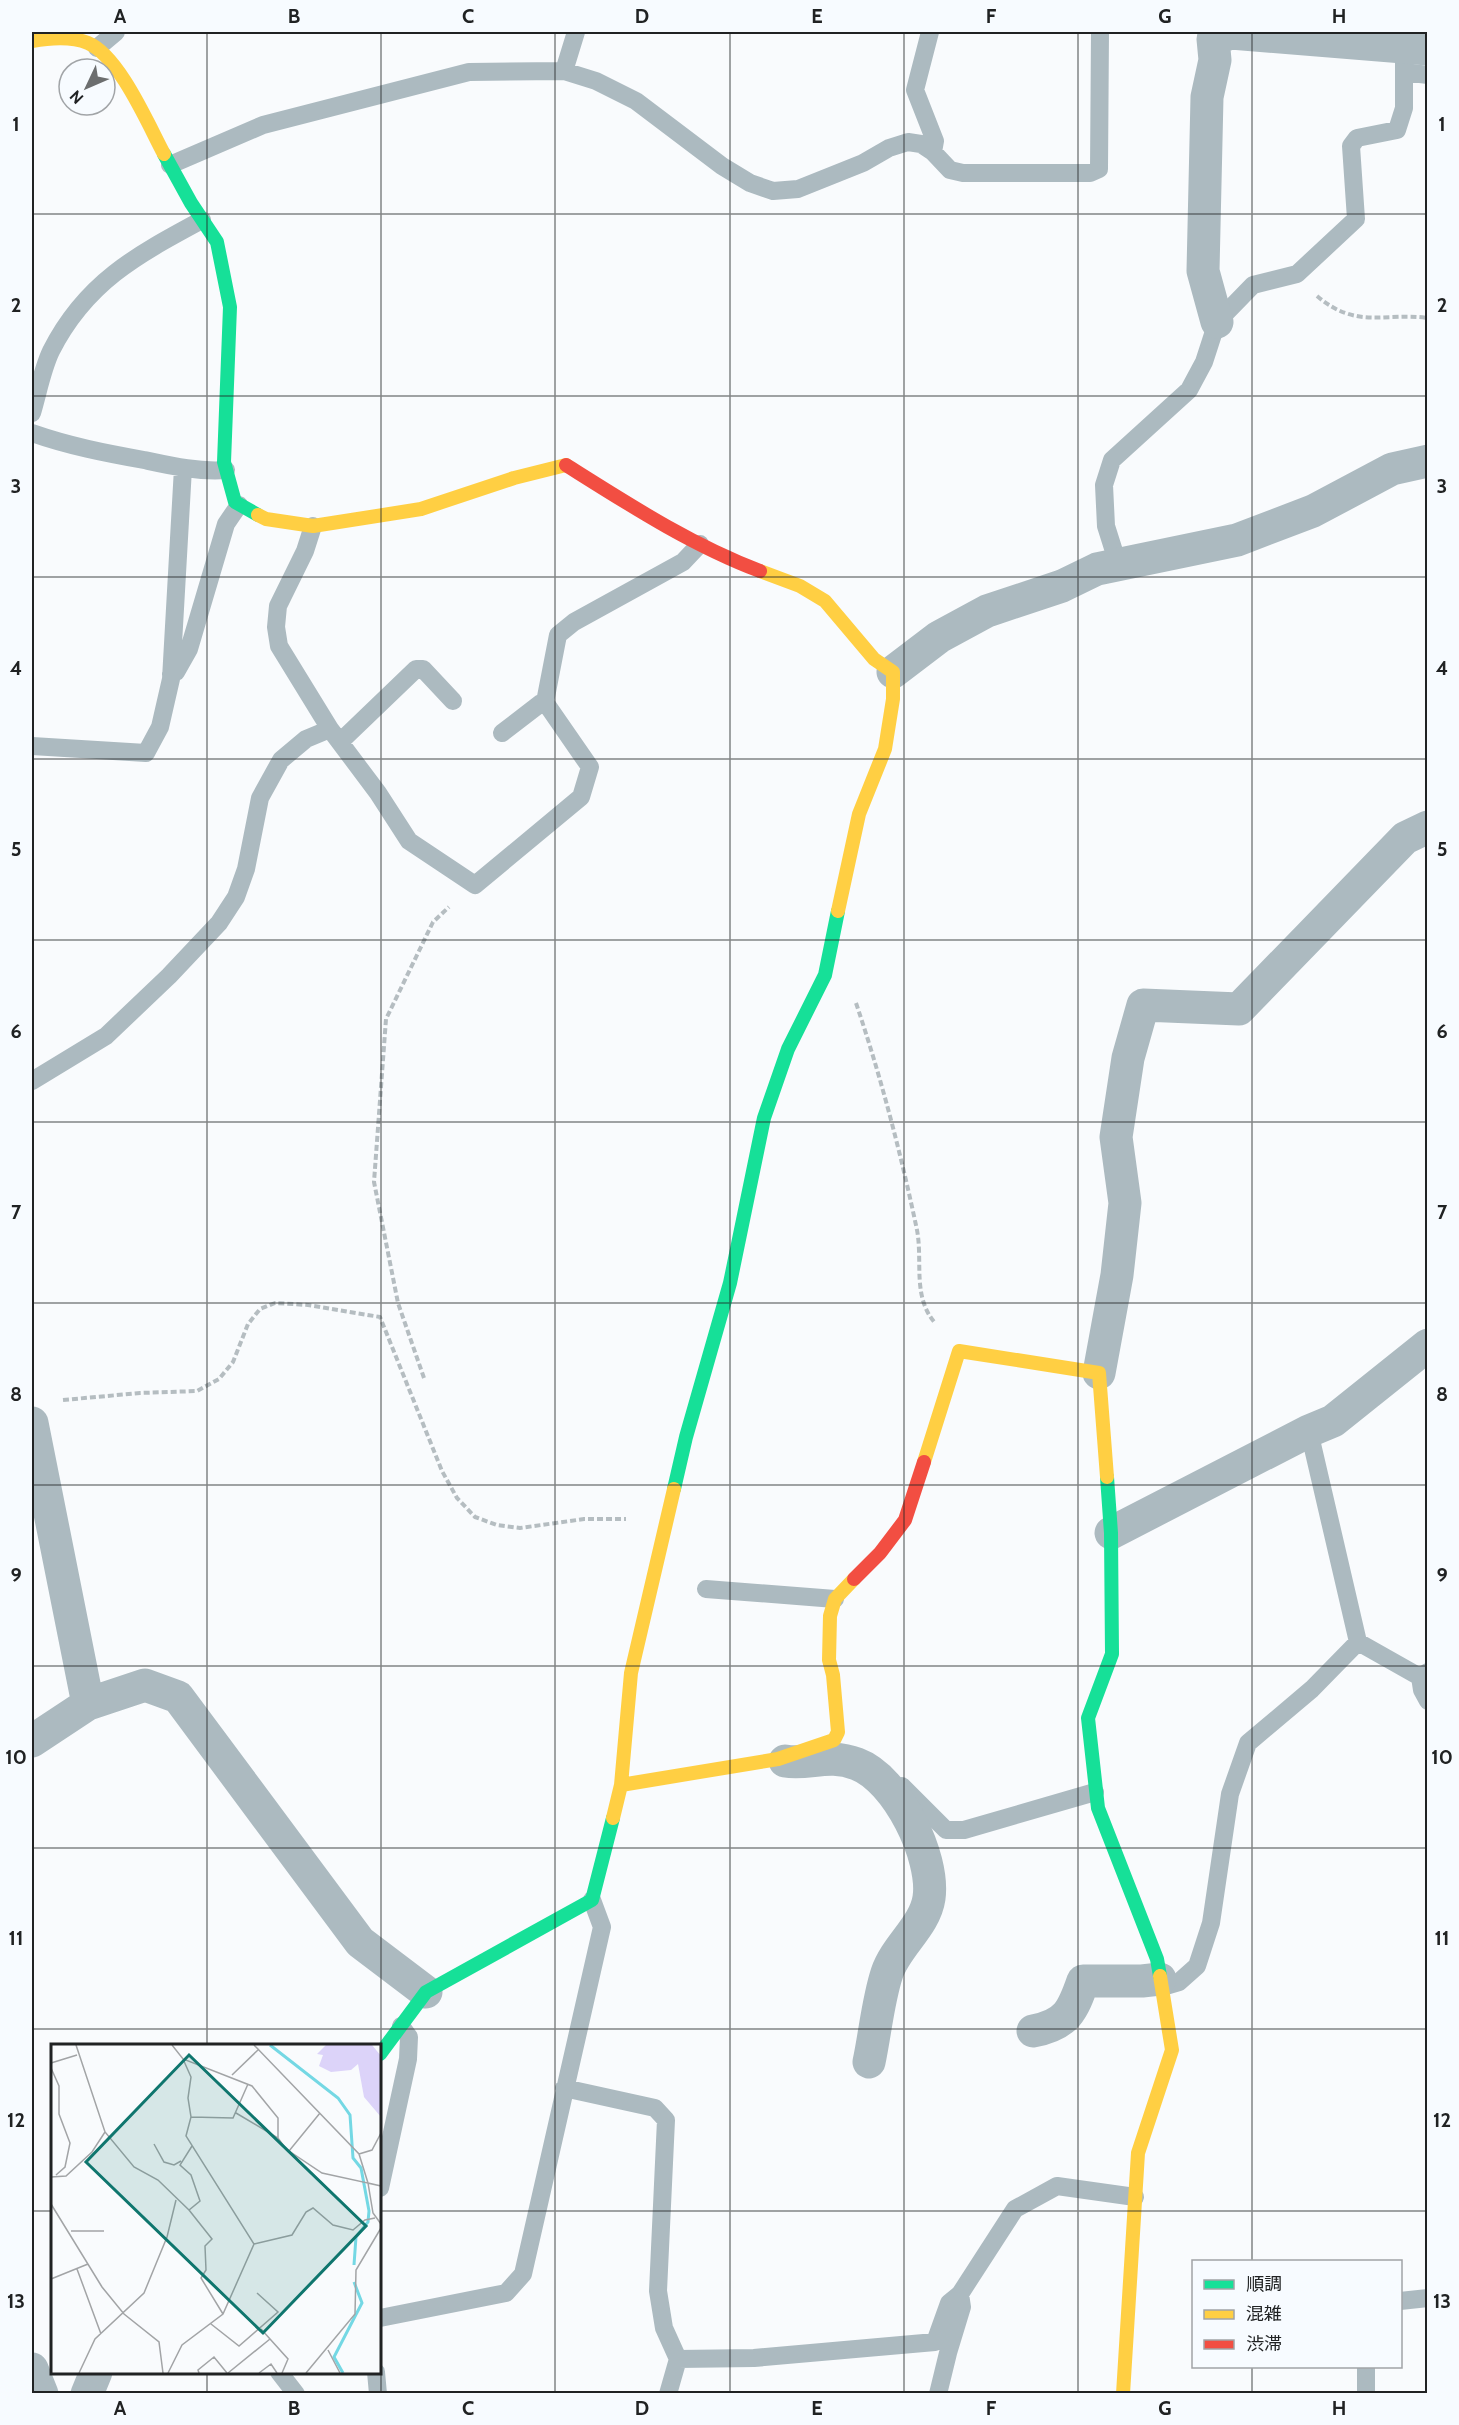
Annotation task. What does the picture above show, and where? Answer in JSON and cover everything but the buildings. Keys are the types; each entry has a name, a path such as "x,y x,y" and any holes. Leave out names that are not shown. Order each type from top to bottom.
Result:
{"street":[{"path":"1217,322 1203,271 1207,97 1218,34 1412,56"},
{"path":"32,41 51,38 86,42 97,48 117,68 170,165 217,242 230,308 224,462 235,502 239,505 266,519 313,526 421,509 514,478 566,465 605,492 728,560 800,586 825,601 874,659 893,672"},
{"path":"893,672 939,637 987,611 1062,586 1097,569 1237,540 1313,511 1392,470 1428,462"},
{"path":"381,2053 426,1992 592,1900 621,1785 631,1672 686,1437 730,1283 764,1118 788,1049 825,975 859,814 885,749 893,699 893,672"},
{"path":"1123,2394 1138,2153 1172,2050 1157,1959 1098,1808 1088,1718 1112,1654 1111,1533 1099,1373 1117,1275 1125,1203 1116,1137 1128,1058 1143,1005 1239,1009 1405,838 1428,827"},
{"path":"1111,1533 1309,1431 1333,1421 1428,1345"},
{"path":"621,1785 778,1759 834,1740 838,1732 833,1675 829,1660 830,1616 835,1599 880,1552 905,1520 959,1351 1099,1373"},
{"path":"42,1412 88,1704"},
{"path":"32,1741 88,1704 145,1685 178,1697 360,1942 426,1992"},
{"path":"778,1759 789,1762 828,1758 859,1764 882,1781 903,1808 920,1845 929,1873 929,1899 919,1921 898,1950 887,1973 869,2062"},
{"path":"1034,2031 1047,2029 1073,2010 1083,1982 1161,1983"},
{"path":"32,2369 42,2394"},
{"path":"87,2394 96,2374"}],"lane":[{"path":"97,48 116,32"},
{"path":"564,71 576,32"},
{"path":"930,32 915,90 935,141 933,152"},
{"path":"170,165 263,125 468,72 564,71 596,81 636,101 722,166 750,183 773,191 798,189 863,163 889,148 908,142 921,144 933,152 950,170 963,173 1090,172 1099,170 1100,32"},
{"path":"1412,56 1428,75"},
{"path":"1118,564 1106,526 1104,484 1112,460 1189,390 1204,362 1217,322 1253,285 1297,274 1356,219 1351,146 1357,138 1397,130 1404,108 1412,56"},
{"path":"32,413 50,353 71,317 100,284 130,261 202,220"},
{"path":"32,433 70,446 183,468 204,472 226,470"},
{"path":"32,746 146,753 160,727 171,674 183,468"},
{"path":"171,674 176,672 189,649 226,524 239,505"},
{"path":"313,526 305,551 278,606 276,627 279,646 335,736 378,793 409,841 475,885 580,797 590,767 545,702 558,636 574,622 683,562 700,544"},
{"path":"32,1081 106,1036 169,976 219,923 237,897 246,869 260,798 281,759 306,739 335,736 416,669 423,669 453,701"},
{"path":"502,733 545,702"},
{"path":"1309,1431 1358,1642"},
{"path":"706,1589 835,1599"},
{"path":"1358,1642 1424,1674 1422,1690 1428,1701"},
{"path":"1161,1983 1179,1982 1197,1966 1211,1923 1230,1794 1248,1743 1312,1689 1358,1642"},
{"path":"882,1781 893,1779 946,1830 964,1830 1095,1792"},
{"path":"381,2318 506,2293 523,2274 602,1927 592,1900"},
{"path":"381,2183 408,2059 409,2037 400,2026"},
{"path":"564,2088 655,2108 666,2120 658,2291 664,2328 678,2359 668,2394"},
{"path":"678,2359 754,2358 935,2342 949,2302 960,2294 1015,2210 1057,2186 1135,2197"},
{"path":"938,2394 962,2307 960,2294"},
{"path":"1402,2301 1428,2298"},
{"path":"1366,2368 1366,2394"},
{"path":"280,2374 297,2394"},
{"path":"376,2374 378,2394"}],"path":[{"path":"1297,274 1303,283 1323,300 1348,315 1372,319 1428,318"},
{"path":"424,1378 398,1304 374,1182 386,1019 433,922 475,885"},
{"path":"855,998 873,1051 917,1233 919,1292 929,1316 959,1351"},
{"path":"42,1412 140,1393 197,1391 219,1379 232,1362 249,1324 260,1309 275,1304 308,1305 380,1317 442,1471 457,1498 476,1517 497,1526 520,1528 584,1519 642,1519 666,1524"}],"traffic: fast":[{"path":"164,154 191,203 217,242 230,307 224,462 235,502 258,515"},
{"path":"674,1489 686,1437 730,1283 764,1118 788,1049 825,975 838,911"},
{"path":"1107,1477 1111,1533 1112,1654 1088,1718 1098,1808 1157,1959 1160,1976"},
{"path":"381,2053 426,1992 592,1900 613,1818"}],"traffic: slow":[{"path":"32,41 67,38 88,43 100,50 132,92 164,154"},
{"path":"258,515 266,519 313,526 421,509 514,478 566,465"},
{"path":"760,571 800,586 825,601 874,659 893,672 893,699 885,749 859,814 838,911"},
{"path":"924,1462 959,1351 1099,1373 1107,1477"},
{"path":"613,1818 621,1785 631,1673 674,1489"},
{"path":"621,1785 778,1759 834,1740 838,1732 833,1675 829,1660 830,1616 835,1599 854,1579"},
{"path":"1123,2394 1138,2153 1172,2050 1160,1976"}],"traffic: jam":[{"path":"566,465 636,509 685,536 734,561 760,571"},
{"path":"854,1579 880,1553 905,1520 924,1462"}]}
